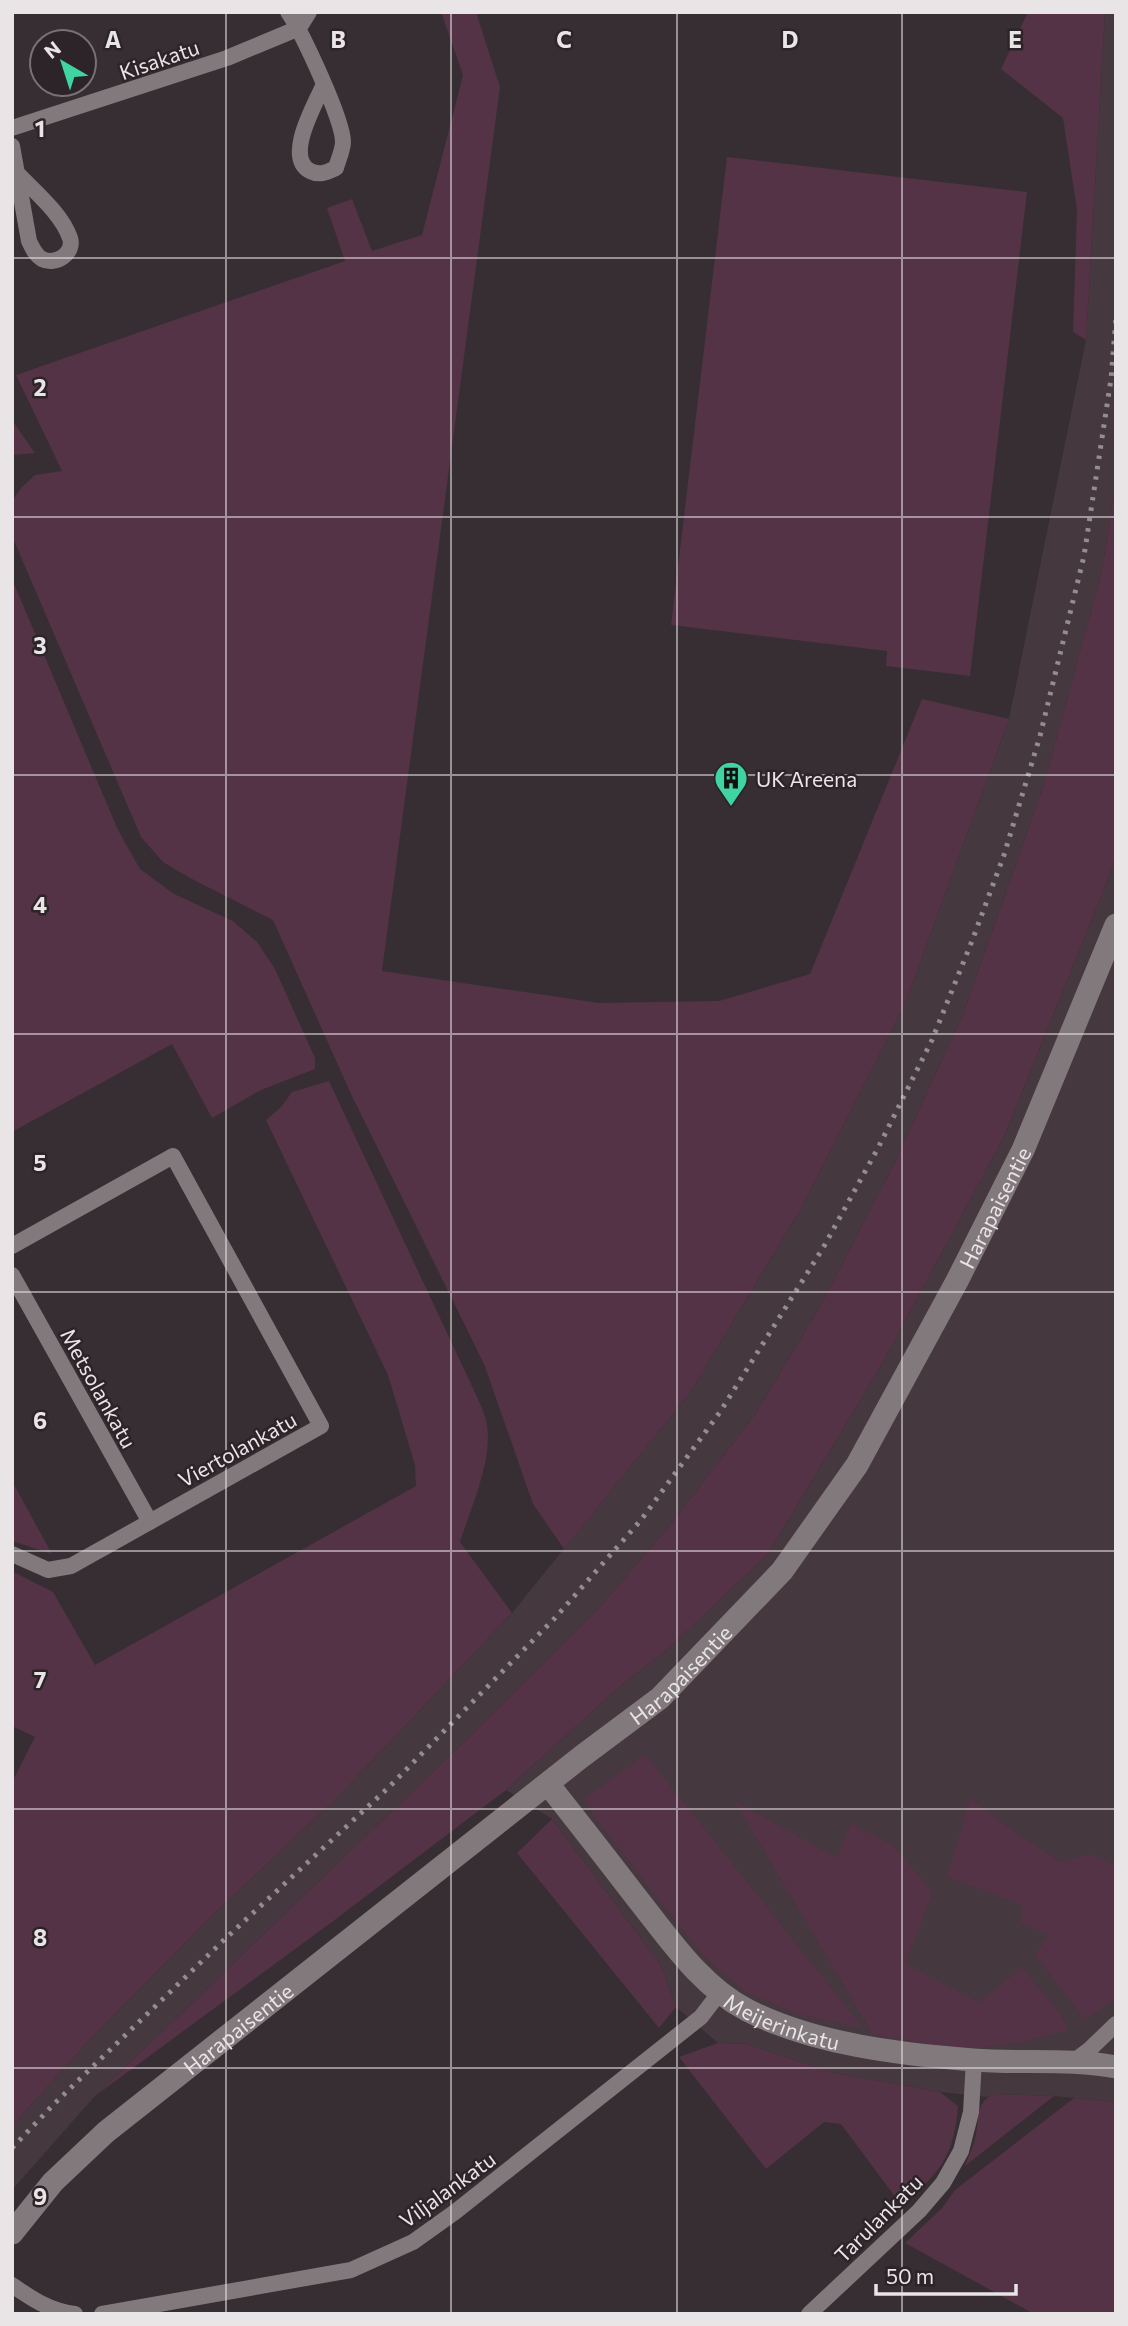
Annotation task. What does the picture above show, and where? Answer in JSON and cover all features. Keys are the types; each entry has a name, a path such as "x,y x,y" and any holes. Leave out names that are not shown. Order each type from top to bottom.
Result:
{"main road":[{"name":"Harapaisentie","path":"12,2233 53,2182 106,2132 660,1698 782,1571 857,1465 957,1281 1023,1150 1116,925"},
{"name":"Meijerinkatu","path":"548,1784 680,1954 720,1993 746,2010 806,2035 876,2048 974,2060 1073,2062 1116,2067"}],"street":[{"path":"288,12 299,28 324,86 336,114 343,142 336,168 323,174 312,173 304,167 299,156 302,135 324,86"},
{"path":"299,28 309,12"},
{"name":"Kisakatu","path":"12,128 228,58 299,28"},
{"path":"12,146 27,231 34,250 42,258 51,261 62,259 69,251 71,240 58,218 17,173"},
{"name":"Viertolankatu","path":"12,1246 173,1156 321,1426 71,1566 48,1570 12,1554"},
{"name":"Metsolankatu","path":"12,1275 150,1522"},
{"name":"Viljalankatu","path":"102,2314 351,2270 413,2242 455,2212 693,2024 720,1993"},
{"path":"1073,2062 1116,2024"},
{"name":"Tarulankatu","path":"809,2314 919,2211 943,2183 961,2151 971,2112 974,2060"},
{"path":"12,2285 40,2304 63,2313 75,2314"}],"shaded area":[{"path":"441,12 476,12 500,87 382,971 599,1003 719,1001 810,974 922,699 1009,719 905,1004 801,1209 689,1394 564,1549 533,1504 484,1364 351,1094 273,920 163,862 141,837 12,536 12,501 22,487 35,475 62,471 16,375 345,261 327,208 352,199 372,251 422,235 463,75"},
{"path":"1028,12 1105,12 1086,340 1073,332 1077,210 1063,118 1001,69"},
{"path":"1105,12 1116,12 1116,481 1102,570 1044,784 963,1014 893,1166 818,1310 755,1414 667,1529 594,1613 470,1736 95,2096 12,2190 12,2126 97,2032 213,1915 339,1796 512,1613 689,1394 801,1209 905,1004 1009,719 1086,340"},
{"path":"727,157 1027,192 970,676 886,666 887,651 671,625"},
{"path":"12,420 35,453 12,455"},
{"path":"1116,481 1116,853 1110,874 1004,1137 878,1371 768,1554 668,1649 618,1688 506,1790 95,2096 470,1736 594,1613 667,1529 755,1414 818,1310 893,1166 963,1014 1044,784 1102,570"},
{"path":"12,579 118,830 140,869 174,894 233,921 257,942 275,969 315,1058 315,1069 261,1090 212,1118 172,1044 12,1132"},
{"path":"1116,853 1116,2102 1054,2096 996,2094 987,2097 940,2092 831,2072 747,2044 718,2043 676,2007 661,1965 552,1819 506,1790 618,1688 668,1649 768,1554 878,1371 1004,1137 1110,874"},
{"path":"329,1081 486,1420 488,1434 485,1465 460,1542 512,1613 339,1796 213,1915 97,2032 12,2126 12,1782 35,1737 12,1726 12,1571 53,1592 95,1665 416,1486 415,1465 388,1375 266,1120 281,1107 292,1092"},
{"path":"12,1481 52,1554 12,1541"},
{"path":"646,1754 863,2028 797,2014 746,1992 703,1956 592,1814 585,1798"},
{"path":"970,1799 1061,1862 1091,1854 1116,1864 1116,1998 1085,2020 1035,1955 1048,1935 1020,1922 1023,1905 947,1877"},
{"path":"734,1800 837,1858 851,1823 893,1845 933,1892 905,1964 979,2002 1022,1967 1060,2014 1069,2030 1026,2041 967,2050 873,2035"},
{"path":"552,1819 661,1965 676,2007 659,2028 517,1853"},
{"path":"718,2043 747,2044 831,2072 940,2092 958,2106 953,2137 943,2163 925,2184 899,2202 841,2124 824,2122 766,2169 679,2057"},
{"path":"996,2094 1054,2096 965,2166 974,2142 981,2106"},
{"path":"1074,2098 1116,2102 1116,2314 1034,2314 905,2243 942,2208 955,2190"}],"railway":[{"path":"12,2148 226,1938 388,1788 555,1618 641,1520 720,1412 823,1248 878,1148 932,1040 1004,855 1040,736 1084,556 1111,379 1116,318"}],"place":[{"name":"UK Areena","path":"731,808"}]}
